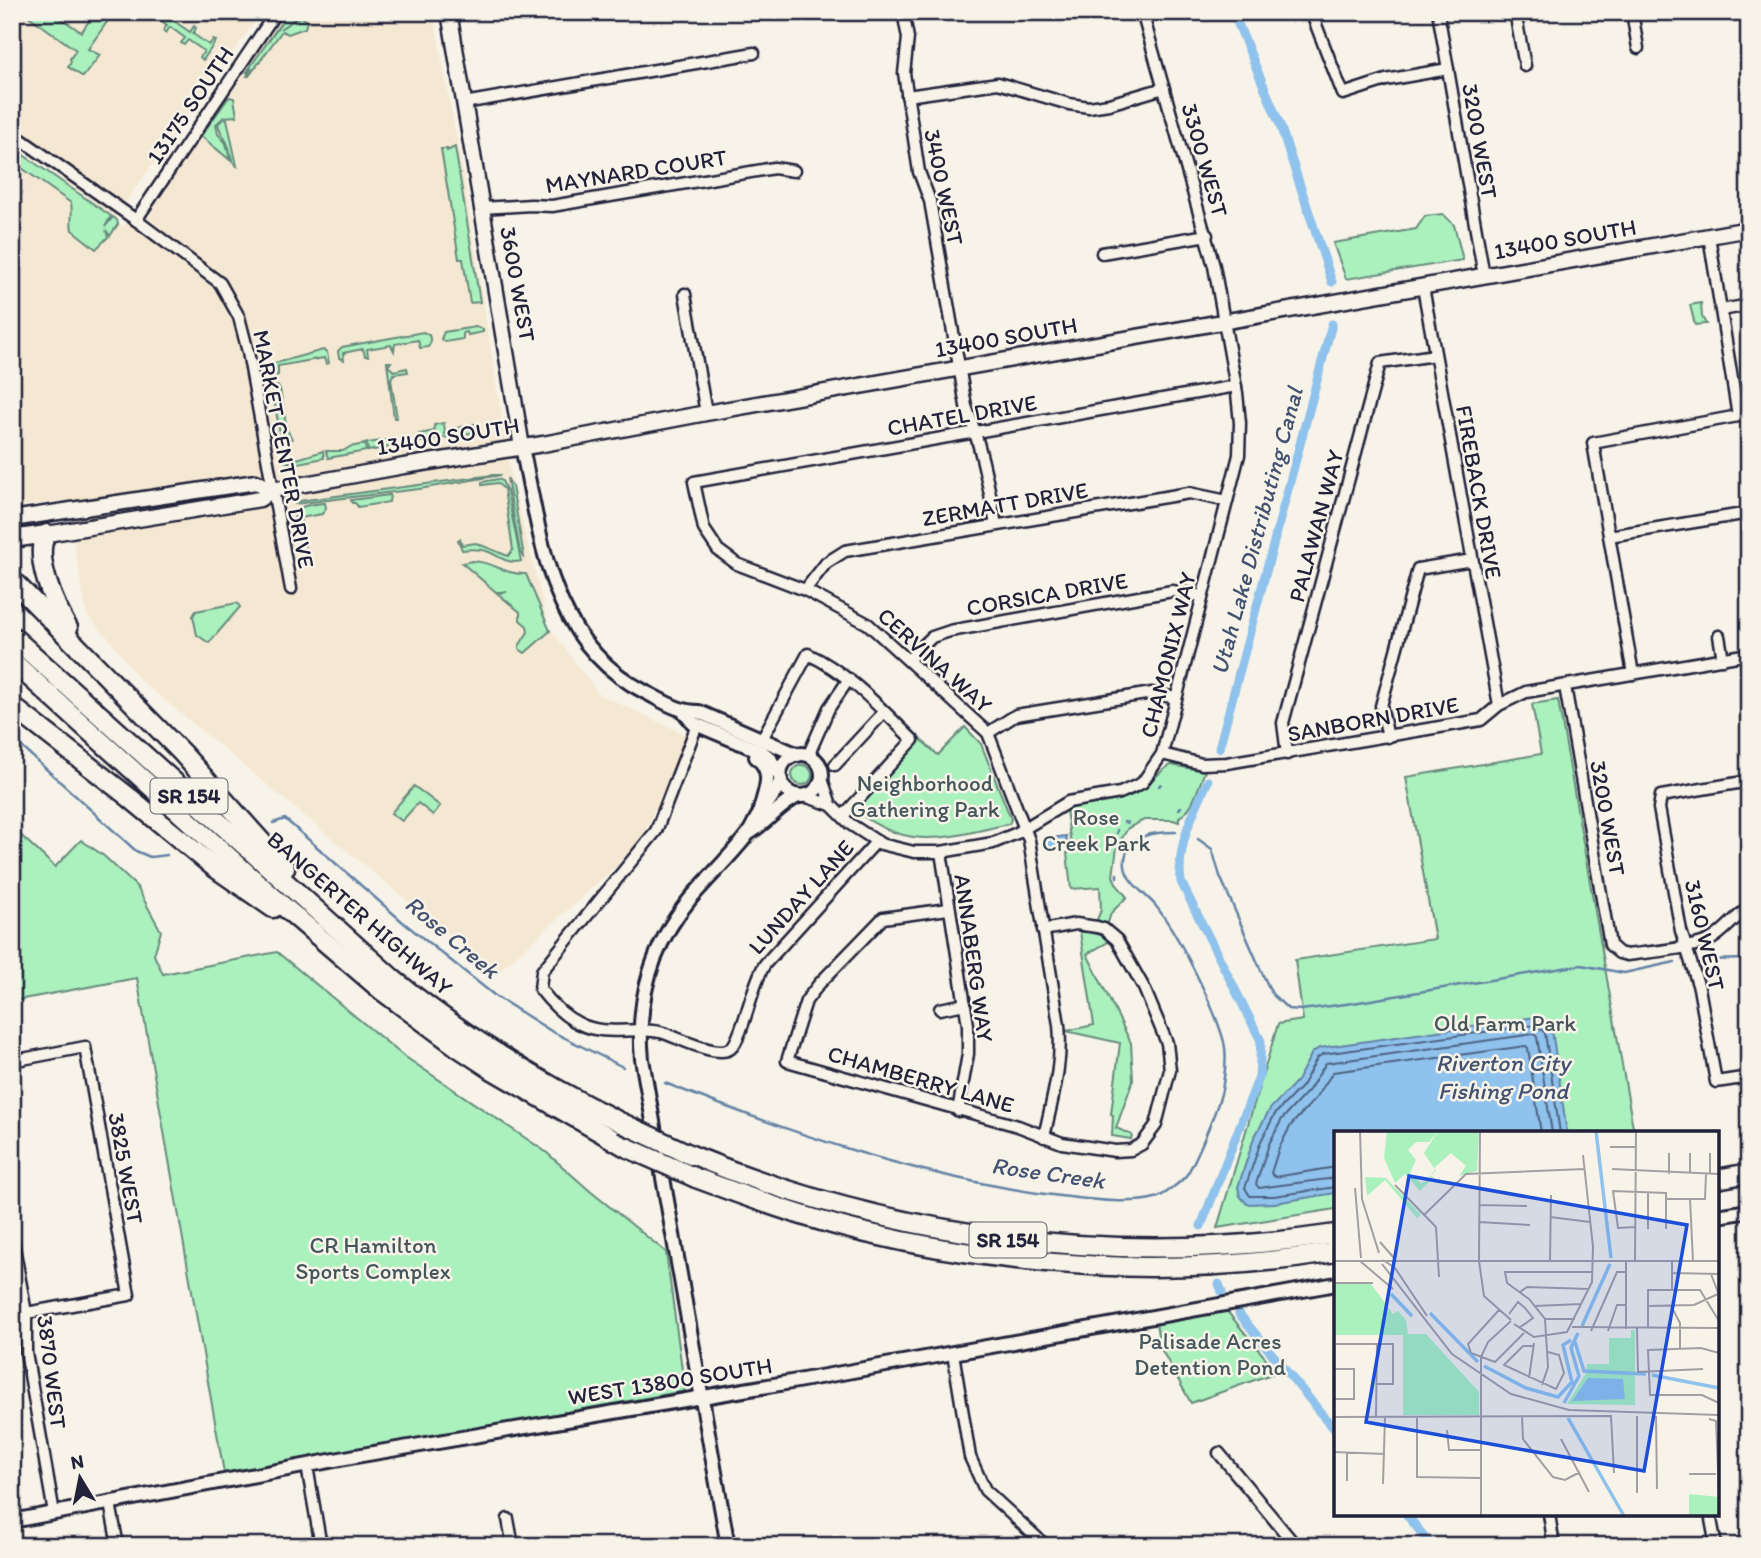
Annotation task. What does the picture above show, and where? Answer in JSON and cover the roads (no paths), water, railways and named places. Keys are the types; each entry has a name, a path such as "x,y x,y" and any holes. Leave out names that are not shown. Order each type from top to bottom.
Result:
{"highway":[{"path":"47,534 41,545 50,593 62,619 88,657"},
{"path":"12,580 195,767 365,956"},
{"name":"BANGERTER HIGHWAY","path":"12,636 365,956 423,1004 492,1052 556,1090 691,1155 828,1203 901,1222 1006,1240 1161,1248 1253,1244 1334,1234"},
{"name":"BANGERTER HIGHWAY","path":"12,661 320,938 382,990 459,1048 546,1102 626,1147 695,1178 860,1231 936,1247 1020,1260 1086,1265 1177,1266 1272,1261 1334,1252"},
{"path":"12,706 146,810 230,880 320,938"},
{"path":"1719,1167 1749,1161"},
{"path":"1719,1179 1749,1173"}],"main road":[{"name":"3600 WEST","path":"449,12 523,447"},
{"name":"13400 SOUTH","path":"12,539 260,499 272,490 1749,229"},
{"name":"13400 SOUTH","path":"12,519 256,482 272,490"}],"street":[{"name":"13175 SOUTH","path":"136,220 276,12"},
{"name":"3400 WEST","path":"903,12 908,38 904,74 919,172 930,201 958,368 966,406 987,474 996,525"},
{"name":"3300 WEST","path":"1142,12 1207,235 1223,321"},
{"path":"1311,12 1343,94 1386,80 1448,69"},
{"name":"3200 WEST","path":"1438,12 1483,276"},
{"path":"1515,12 1525,66"},
{"path":"1632,12 1638,48"},
{"path":"464,103 754,53"},
{"path":"907,96 998,83 1069,104 1089,107 1164,88"},
{"name":"MARKET CENTER DRIVE","path":"12,133 220,283 239,317 248,352 290,589"},
{"name":"MAYNARD COURT","path":"482,208 552,206 774,168 794,171"},
{"path":"1102,253 1207,235"},
{"path":"1633,674 1593,443 1744,415 1709,236"},
{"name":"FIREBACK DRIVE","path":"1423,287 1499,705"},
{"path":"685,294 706,413"},
{"path":"1722,310 1749,305"},
{"name":"CHAMONIX WAY","path":"822,779 831,805 842,816 877,841 914,852 941,852 993,843 1068,802 1120,793 1142,783 1162,754 1239,454 1240,423 1236,386 1223,321"},
{"name":"PALAWAN WAY","path":"1287,754 1283,723 1380,363 1435,355"},
{"name":"CHATEL DRIVE","path":"694,482 1236,386"},
{"name":"3600 WEST","path":"523,447 546,562 558,599 574,627 593,652 627,683 684,712"},
{"name":"CERVINA WAY","path":"694,482 704,528 718,550 737,564 805,590 867,624 988,733 1026,827 1060,1042 1059,1067 1044,1137"},
{"name":"ZERMATT DRIVE","path":"805,590 826,563 845,551 1189,493 1227,501"},
{"path":"1609,536 1749,513"},
{"path":"1388,737 1381,706 1418,569 1472,559"},
{"name":"CORSICA DRIVE","path":"908,660 932,637 950,631 1172,591 1202,596"},
{"path":"1719,636 1723,659"},
{"path":"762,740 808,654 849,679 884,712 913,740 842,816"},
{"name":"SANBORN DRIVE","path":"1162,754 1202,764 1227,763 1388,737 1482,720 1499,705 1526,692 1749,654"},
{"path":"759,814 774,797 787,760 803,755 849,679"},
{"name":"3200 WEST","path":"1565,686 1611,945 1627,956 1685,946"},
{"path":"988,733 1016,715 1152,693 1176,698"},
{"path":"684,712 697,725 759,759 766,766 768,780 759,814 749,833 690,900 664,936 649,972 643,996 640,1031 642,1059 729,1546"},
{"path":"684,712 699,712 803,755 820,766 822,779 819,787 812,793 785,802 765,823 749,833"},
{"path":"835,765 884,712"},
{"path":"640,1031 606,1032 578,1023 542,992 540,976 554,955 656,831 697,725"},
{"path":"719,736 762,752 770,758 790,793 801,796"},
{"name":"3160 WEST","path":"1749,780 1661,796 1659,808 1681,931 1699,988 1716,1082 1749,1077"},
{"name":"CHAMONIX WAY","path":"801,796 831,805"},
{"name":"LUNDAY LANE","path":"640,1031 658,1032 718,1052 729,1050 736,1040 758,975 765,964 877,841"},
{"name":"ANNABERG WAY","path":"941,852 968,1025 968,1054 958,1111"},
{"path":"1685,946 1707,942 1749,908"},
{"name":"CHAMBERRY LANE","path":"948,909 883,918 807,1001 788,1061 1018,1126 1062,1143 1115,1151 1131,1150 1142,1144 1156,1125 1170,1070 1167,1043 1144,988 1117,940 1104,929 1097,927 1076,925 1043,930"},
{"path":"940,1009 965,1004"},
{"name":"3825 WEST","path":"12,1061 85,1047 129,1295 26,1313"},
{"path":"1719,1216 1749,1211"},
{"name":"3870 WEST","path":"12,1236 26,1313 26,1352 54,1513"},
{"name":"WEST 13800 SOUTH","path":"12,1521 307,1466 1334,1284"},
{"path":"953,1353 970,1457 985,1490 1046,1546"},
{"path":"1219,1453 1296,1546"},
{"path":"307,1466 321,1546"},
{"path":"110,1503 118,1546"},
{"path":"1549,1516 1554,1546"},
{"path":"1710,1516 1716,1546"},
{"path":"508,1519 513,1546"}],"water":[{"path":"1066,836 1067,846 1046,849 1044,839"},
{"name":"Riverton City Fishing Pond","path":"1536,1017 1547,1023 1552,1030 1567,1131 1334,1131 1334,1193 1275,1203 1247,1204 1240,1196 1238,1187 1254,1138 1270,1109 1297,1081 1312,1053 1319,1048"}],"waterway":[{"name":"Utah Lake Distributing Canal","path":"1233,12 1280,125 1332,282"},
{"name":"Utah Lake Distributing Canal","path":"1219,748 1332,324"},
{"name":"Rose Creek","path":"12,738 136,851 150,857 167,855"},
{"name":"Utah Lake Distributing Canal","path":"1201,1226 1259,1077 1261,1041 1181,882 1183,843 1208,781"},
{"name":"Rose Creek","path":"273,823 285,819 404,923 494,995 551,1031 623,1067"},
{"path":"1124,822 1128,823"},
{"name":"Rose Creek","path":"665,1083 810,1137 958,1178 1095,1200 1133,1201 1159,1197 1185,1177 1195,1160 1218,1103 1225,1063 1225,1047 1219,1028 1195,971 1174,933 1155,905 1130,879 1125,866 1127,851 1137,839 1152,834 1176,832"},
{"name":"Rose Creek","path":"1198,839 1212,849 1220,876 1272,994 1288,1009 1301,1010 1353,1003 1581,965 1624,973 1675,962"},
{"name":"Rose Creek","path":"1704,960 1749,959"},
{"name":"Utah Lake Distributing Canal","path":"1219,1284 1222,1292"},
{"name":"Utah Lake Distributing Canal","path":"1239,1314 1334,1429"},
{"name":"Utah Lake Distributing Canal","path":"1408,1516 1432,1546"}],"park label":[{"name":"Neighborhood Gathering Park","path":"925,796"},
{"name":"Rose Creek Park","path":"1096,830"},
{"name":"Old Farm Park","path":"1505,1023"},
{"name":"CR Hamilton Sports Complex","path":"373,1258"},
{"name":"Palisade Acres Detention Pond","path":"1210,1354"}]}
